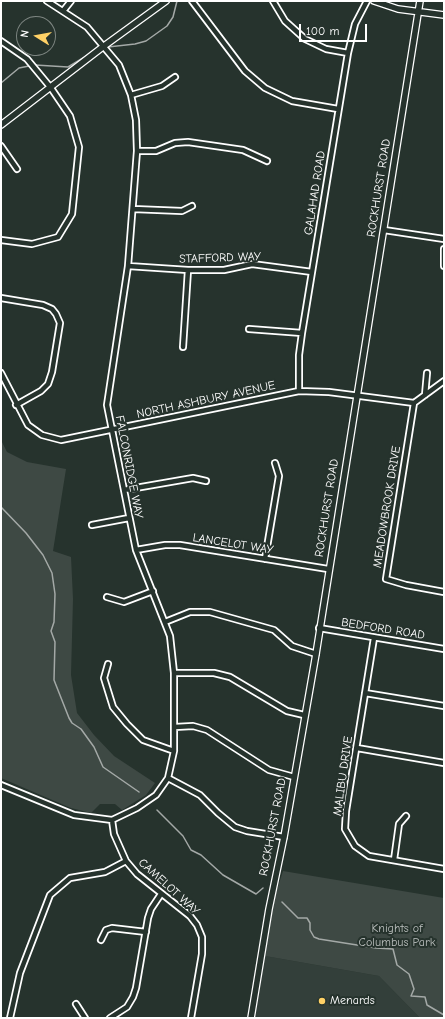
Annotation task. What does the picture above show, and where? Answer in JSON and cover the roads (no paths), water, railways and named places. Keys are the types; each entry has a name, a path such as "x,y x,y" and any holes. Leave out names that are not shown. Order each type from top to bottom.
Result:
{"street":[{"name":"FALCONRIDGE WAY","path":"47,1 86,27 119,65 131,95 136,120 137,151 128,266 108,400 111,430 136,550 170,636 174,673 175,727 174,751 168,778 156,795 137,808 112,820"},
{"path":"63,11 71,1"},
{"path":"1,125 104,46 166,1"},
{"path":"192,1 245,71 264,88 292,101 338,109"},
{"path":"273,1 285,21 305,39 326,49 348,53"},
{"name":"GALAHAD ROAD","path":"299,391 299,355 302,333 338,109 355,24 366,1"},
{"path":"374,1 398,9 444,16"},
{"name":"ROCKHURST ROAD","path":"251,1018 268,909 284,837 304,715 316,654 328,569 420,1"},
{"path":"1,41 27,59 51,88 70,116 79,147 72,214 58,237 32,244 1,240"},
{"path":"131,95 162,86 175,77"},
{"path":"137,151 156,151 175,143 188,142 243,150 267,161"},
{"path":"1,146 17,169"},
{"path":"133,209 182,211 192,206"},
{"path":"384,230 444,239"},
{"path":"444,250 444,266"},
{"name":"STAFFORD WAY","path":"128,266 188,270 224,270 252,264 312,272"},
{"path":"183,347 188,270"},
{"path":"1,298 43,305 52,309 60,323 52,372 48,384 40,391 16,405"},
{"path":"249,329 302,333"},
{"name":"NORTH ASHBURY AVENUE","path":"1,373 16,405 28,425 42,435 61,440 299,391 329,392 414,404"},
{"path":"425,395 427,373"},
{"path":"414,404 444,381"},
{"name":"MEADOWBROOK DRIVE","path":"414,404 386,579 406,586 444,592"},
{"path":"265,559 279,476 275,463"},
{"path":"124,490 192,478 206,481"},
{"path":"92,525 129,518"},
{"name":"LANCELOT WAY","path":"136,550 172,544 328,569"},
{"path":"107,597 124,602 153,591"},
{"path":"165,622 190,612 210,612 274,630 292,646 316,654"},
{"name":"BEDFORD ROAD","path":"319,628 444,649"},
{"name":"MALIBU DRIVE","path":"374,638 346,811 345,829 351,841 358,849 369,856 444,869"},
{"path":"108,664 104,678 113,707 143,740 174,751"},
{"path":"174,673 214,673 230,677 288,711 304,715"},
{"path":"365,693 444,706"},
{"path":"175,727 193,726 207,730 269,770 294,777"},
{"path":"357,748 444,763"},
{"path":"168,778 200,795 235,827 246,831 284,837"},
{"path":"1,784 74,816 112,820"},
{"path":"394,860 399,824 406,816"},
{"name":"CAMELOT WAY","path":"112,820 114,834 126,861 137,874 190,916 197,925 202,937 202,954 191,1018"},
{"path":"10,1018 20,973 50,895 70,878 105,872 126,861"},
{"path":"110,1018 127,1006 133,997 151,909 161,894"},
{"path":"101,940 106,930 112,928 146,932"},
{"path":"76,1004 85,1018"}],"waterway":[{"path":"108,47 135,44 146,41 167,26 173,17 177,1"},
{"path":"35,65 68,67 93,52"},
{"path":"1,83 19,68 29,66"},
{"path":"1,507 26,533 43,555 52,573 55,594 54,622 51,631 55,642 54,680 69,718 72,723 81,729 94,747 103,767 139,792"},
{"path":"157,810 183,836 191,850 201,855 223,875 256,894 263,888"},
{"path":"282,902 298,918 307,918 310,923 310,930 314,937 376,948 393,949 397,965 409,974 414,989 411,996 425,997 427,1005 444,1015"}],"place":[{"name":"Menards","path":"322,1001"}],"park label":[{"name":"Knights of Columbus Park","path":"397,936"}]}
